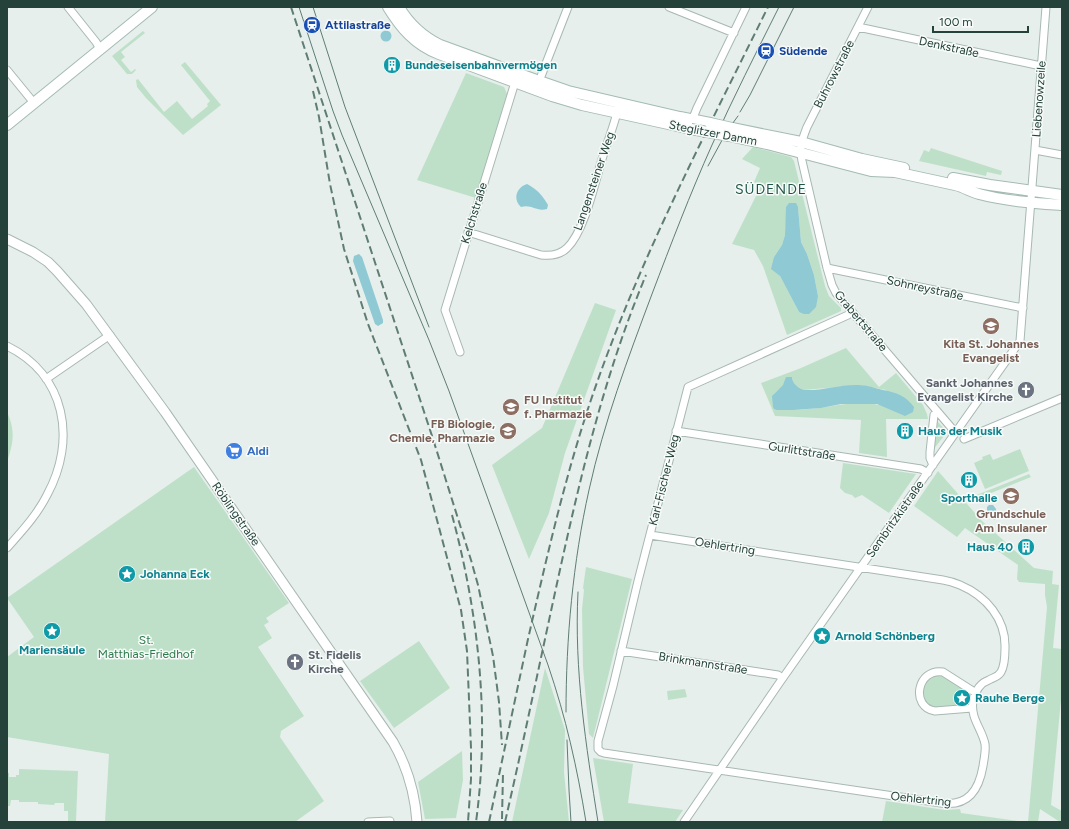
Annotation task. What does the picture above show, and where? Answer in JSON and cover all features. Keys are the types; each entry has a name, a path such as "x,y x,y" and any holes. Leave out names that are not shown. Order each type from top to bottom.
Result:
{"main road":[{"path":"7,125 152,7"},
{"name":"Steglitzer Damm","path":"388,7 401,27 412,39 422,46 438,54 538,86 579,94 618,108 731,132 762,143 801,147 862,158 954,179 1062,195"},
{"name":"Steglitzer Damm","path":"399,7 410,24 418,32 430,40 516,78"},
{"name":"Steglitzer Damm","path":"801,147 871,171 895,172 960,186 977,194 1062,205"}],"street":[{"path":"68,7 100,49"},
{"path":"538,86 568,7"},
{"path":"669,7 734,33"},
{"path":"692,124 697,108 746,7"},
{"name":"Buhrowstraße","path":"801,147 808,127 868,7"},
{"name":"Liebenowzeile","path":"1032,190 1046,7"},
{"name":"Denkstraße","path":"858,27 1041,66"},
{"path":"7,70 34,103"},
{"name":"Kelchstraße","path":"460,352 445,310 516,78"},
{"name":"Langensteiner Weg","path":"468,232 541,255 550,255 563,251 574,239 584,217 618,108"},
{"name":"Grabertstraße","path":"801,147 827,268 836,293 955,432"},
{"path":"1035,150 1062,156"},
{"name":"Sembritzkistraße","path":"684,822 783,678 1020,341 1032,190"},
{"name":"Röblingstraße","path":"7,239 41,257 57,270 110,335 162,407 393,742 405,764 415,803 417,822"},
{"name":"Sohnreystraße","path":"827,268 1023,308"},
{"name":"Karl-Fischer-Weg","path":"598,749 598,741 686,390 690,385 852,312"},
{"path":"46,379 110,335"},
{"path":"7,346 20,353 31,362 46,379 58,403 63,427 60,464 48,494 38,511 7,548"},
{"path":"964,439 1062,398"},
{"path":"933,465 930,458 930,452 934,415"},
{"name":"Gurlittstraße","path":"676,431 921,469 928,473"},
{"name":"Oehlertring","path":"650,535 943,580 973,591 984,600 997,615 1004,633 1005,644 1002,670 999,674 983,683 976,693"},
{"name":"Brinkmannstraße","path":"621,651 778,675 783,678"},
{"path":"938,671 943,672 976,693 972,708 935,711 929,710 921,701 920,686 925,677 931,672 938,671"},
{"name":"Oehlertring","path":"598,749 604,753 941,804 951,804 958,803 970,796 976,788 982,774 985,750 984,743 972,708"},
{"path":"368,822 390,821"}],"green space":[{"path":"143,31 145,33 121,52 125,57 121,60 131,72 135,69 136,70 132,74 127,74 112,56"},
{"path":"185,62 221,105 183,135 146,98 137,87 136,80 138,79 164,112 177,101 192,119 208,106 207,104 210,101 181,65"},
{"path":"466,73 504,87 508,96 476,198 417,180"},
{"path":"753,147 791,157 794,161 825,286 829,296 841,308 841,311 839,312 787,335 763,266 754,250 732,244 761,186 754,182 760,168 742,159","holes":["787,207 798,207 801,242 814,275 818,296 799,312 780,276 774,257 782,245 785,235"]},
{"path":"931,148 1002,171 1001,175 987,172 986,176 919,161 924,150 929,152"},
{"path":"595,303 616,310 565,453 549,513 529,559 492,465 542,428"},
{"path":"846,348 879,387 896,373 923,405 928,419 886,419 887,457 859,453 861,420 775,416 761,383 801,368","holes":["792,377 793,382 804,390 860,385 886,390 879,405 858,403 820,408 783,410 774,394"]},
{"path":"7,412 12,425 13,437 7,462"},
{"path":"937,421 947,432 933,450 934,446"},
{"path":"1020,449 1029,471 985,489 974,463 983,459 982,457 990,454 993,460"},
{"path":"843,463 916,474 889,513 862,495 855,498 852,495 845,493 840,488"},
{"name":"St. Matthias-Friedhof","path":"194,467 289,603 266,618 269,622 264,625 272,638 258,647 304,716 281,731 280,737 324,801 295,822 105,822 109,754 7,737 7,657 34,637 7,598"},
{"path":"938,471 982,521 1034,568 1053,571 1052,584 1059,585 1053,648 1062,649 1062,689 1051,805 1062,811 1062,822 1040,809 1038,822 1028,822 1047,607 1045,584 1019,582 1017,579 1018,565 965,528 957,537 914,506"},
{"path":"1029,474 1031,477 971,501 969,498"},
{"path":"586,567 632,579 593,738 589,734 583,667 582,609"},
{"path":"419,641 450,688 394,728 360,681"},
{"path":"545,668 565,730 564,772 569,822 512,822"},
{"path":"937,675 945,677 970,693 967,705 936,709 927,706 922,697 922,689 927,680"},
{"path":"685,689 687,697 668,700 667,691"},
{"path":"462,751 463,780 456,818 425,819 418,782"},
{"path":"593,758 633,764 628,803 683,810 675,822 604,822"},
{"path":"19,769 78,771 76,821 68,821 68,811 64,811 64,803 55,803 54,805 11,800 10,806 7,806 7,773 9,773 9,777 16,777 16,775 19,775"},
{"path":"886,801 945,810 960,809 961,813 1025,822 882,822"}],"water":[{"path":"384,31 388,31 390,32 390,40 384,41 381,38 381,34"},
{"path":"527,184 537,190 542,196 548,205 547,209 540,210 528,206 521,207 518,204 516,197 518,190"},
{"path":"789,203 796,203 798,207 801,242 814,275 818,296 816,307 809,314 799,312 780,276 771,269 774,257 782,245 785,235 786,207"},
{"path":"359,254 362,257 383,320 383,323 378,326 375,324 353,261 354,256"},
{"path":"786,377 792,377 796,385 804,390 818,390 859,385 892,392 907,400 914,407 913,412 905,416 877,404 841,404 821,408 777,410 773,407 772,396 783,385"},
{"path":"989,505 993,505 996,509 997,517 995,520 987,514 987,507"}],"tram line":[{"path":"299,7 342,135 429,340 449,391 548,665 570,743 586,822"},
{"path":"313,7 345,107 429,327"},
{"path":"566,712 567,656 575,572 583,517 595,465 609,415 625,366 696,182 728,110 779,7"},
{"path":"740,112 794,7"},
{"path":"708,166 727,131 738,116"},
{"path":"578,592 577,621 579,679 585,736 598,822"},
{"path":"567,740 571,822"}],"railway":[{"path":"291,7 433,439 471,560 478,585 493,656 499,702 502,745"},
{"path":"489,822 528,639 550,545 566,483 594,391 612,341 653,244 768,7"},
{"path":"313,91 319,117 330,184 344,249 368,324 421,460 461,610 467,651 471,748 471,779 468,822"},
{"path":"505,822 565,548 594,429 617,351 646,275"},
{"path":"452,515 469,591 479,667 482,706 482,745 476,822"},
{"path":"502,819 503,773"}],"place":[{"name":"Attilastraße","path":"312,25"},
{"name":"Südende","path":"766,51"},
{"name":"Bundeseisenbahnvermögen","path":"392,65"},
{"name":"Kita St. Johannes Evangelist","path":"991,326"},
{"name":"Sankt Johannes Evangelist Kirche","path":"1026,390"},
{"name":"FU Institut f. Pharmazie","path":"511,407"},
{"name":"FB Biologie, Chemie, Pharmazie","path":"508,431"},
{"name":"Haus der Musik","path":"905,431"},
{"name":"Aldi","path":"234,451"},
{"name":"Sporthalle","path":"969,480"},
{"name":"Grundschule Am Insulaner","path":"1011,496"},
{"name":"Haus 40","path":"1026,547"},
{"name":"Johanna Eck","path":"127,574"},
{"name":"Mariensäule","path":"52,631"},
{"name":"Arnold Schönberg","path":"822,636"},
{"name":"St. Fidelis Kirche","path":"295,662"},
{"name":"Rauhe Berge","path":"962,698"}],"district":[{"name":"SÜDENDE","path":"771,189"}]}
